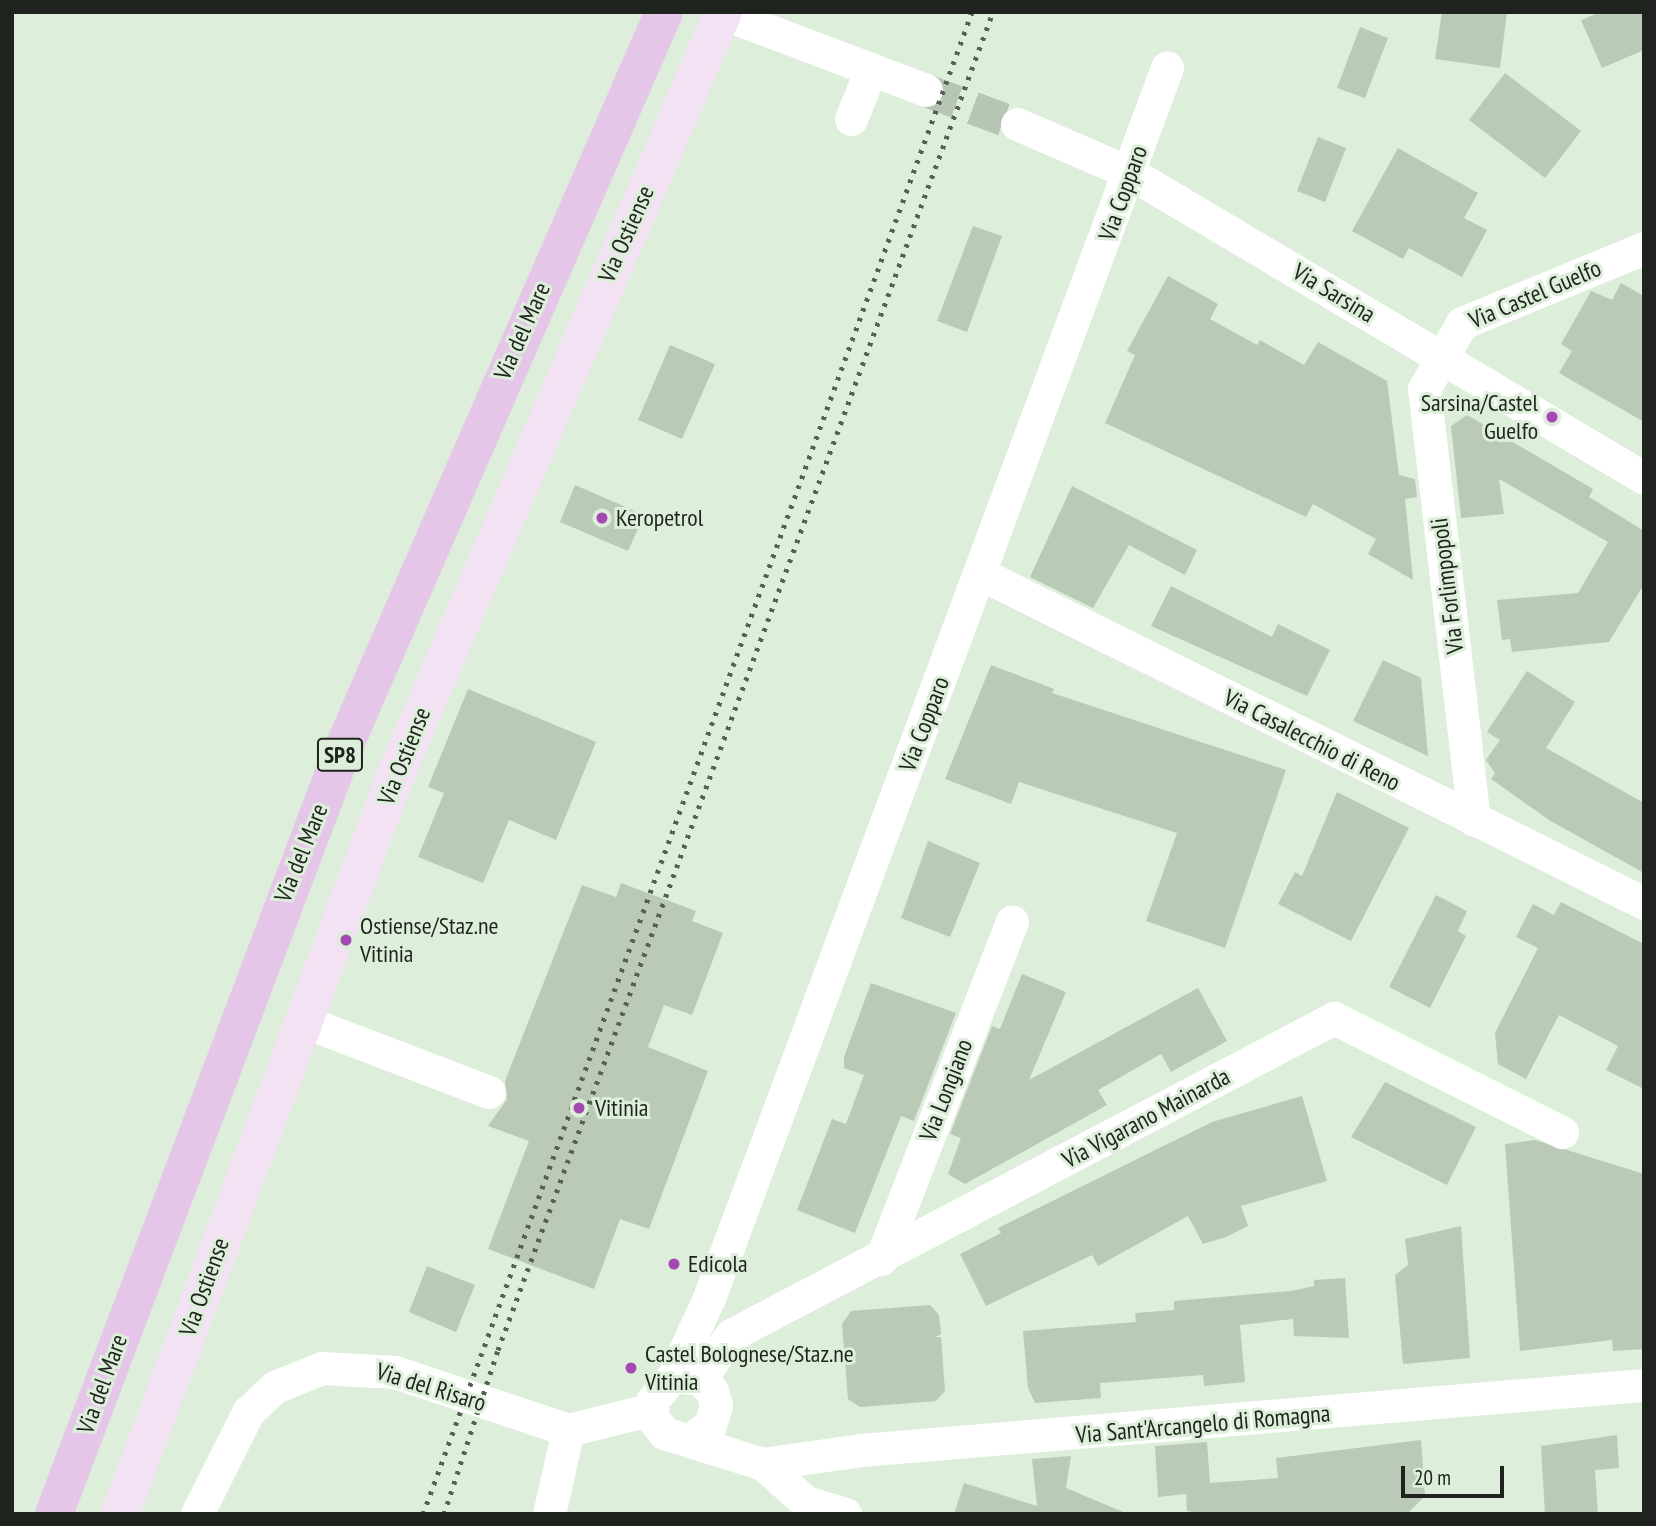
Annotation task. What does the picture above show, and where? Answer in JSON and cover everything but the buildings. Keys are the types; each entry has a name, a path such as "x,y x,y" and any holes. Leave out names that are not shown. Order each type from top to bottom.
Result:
{"main road":[{"name":"Via del Mare","path":"54,1514 343,748 664,12"},
{"name":"Via Ostiense","path":"120,1514 303,1021 474,582 723,13"}],"street":[{"path":"723,13 926,90"},
{"name":"Via Copparo","path":"687,1377 702,1315 981,574 1167,68"},
{"path":"851,119 871,69"},
{"name":"Via Sarsina","path":"1017,124 1130,173 1644,478"},
{"name":"Via Castel Guelfo","path":"1442,357 1462,323 1644,248"},
{"name":"Via Forlimpopoli","path":"1442,357 1424,388 1474,820"},
{"name":"Via Casalecchio di Reno","path":"981,574 1644,903"},
{"name":"Via Longiano","path":"881,1259 1012,921"},
{"name":"Via Vigarano Mainarda","path":"687,1377 731,1335 881,1259 1334,1018 1562,1132"},
{"path":"303,1021 441,1086 489,1092"},
{"path":"702,1315 731,1335"},
{"name":"Via del Risaro","path":"197,1514 236,1428 275,1387 303,1372 340,1366 413,1377 568,1430"},
{"path":"692,1438 710,1425 716,1405 687,1377 659,1386 652,1409 664,1433 692,1438 764,1464 803,1508 845,1514"},
{"name":"Via Sant'Arcangelo di Romagna","path":"764,1464 861,1450 1644,1385"},
{"path":"550,1514 568,1430 652,1409"}],"tunnel":[{"path":"926,90 1017,124"}],"railway":[{"path":"423,1514 972,12"},
{"path":"444,1514 498,1350 993,12"}],"place":[{"name":"Sarsina/Castel Guelfo","path":"1552,417"},
{"name":"Keropetrol","path":"602,518"},
{"name":"Ostiense/Staz.ne Vitinia","path":"346,940"},
{"name":"Vitinia","path":"579,1108"},
{"name":"Edicola","path":"674,1264"},
{"name":"Castel Bolognese/Staz.ne Vitinia","path":"631,1368"}]}
